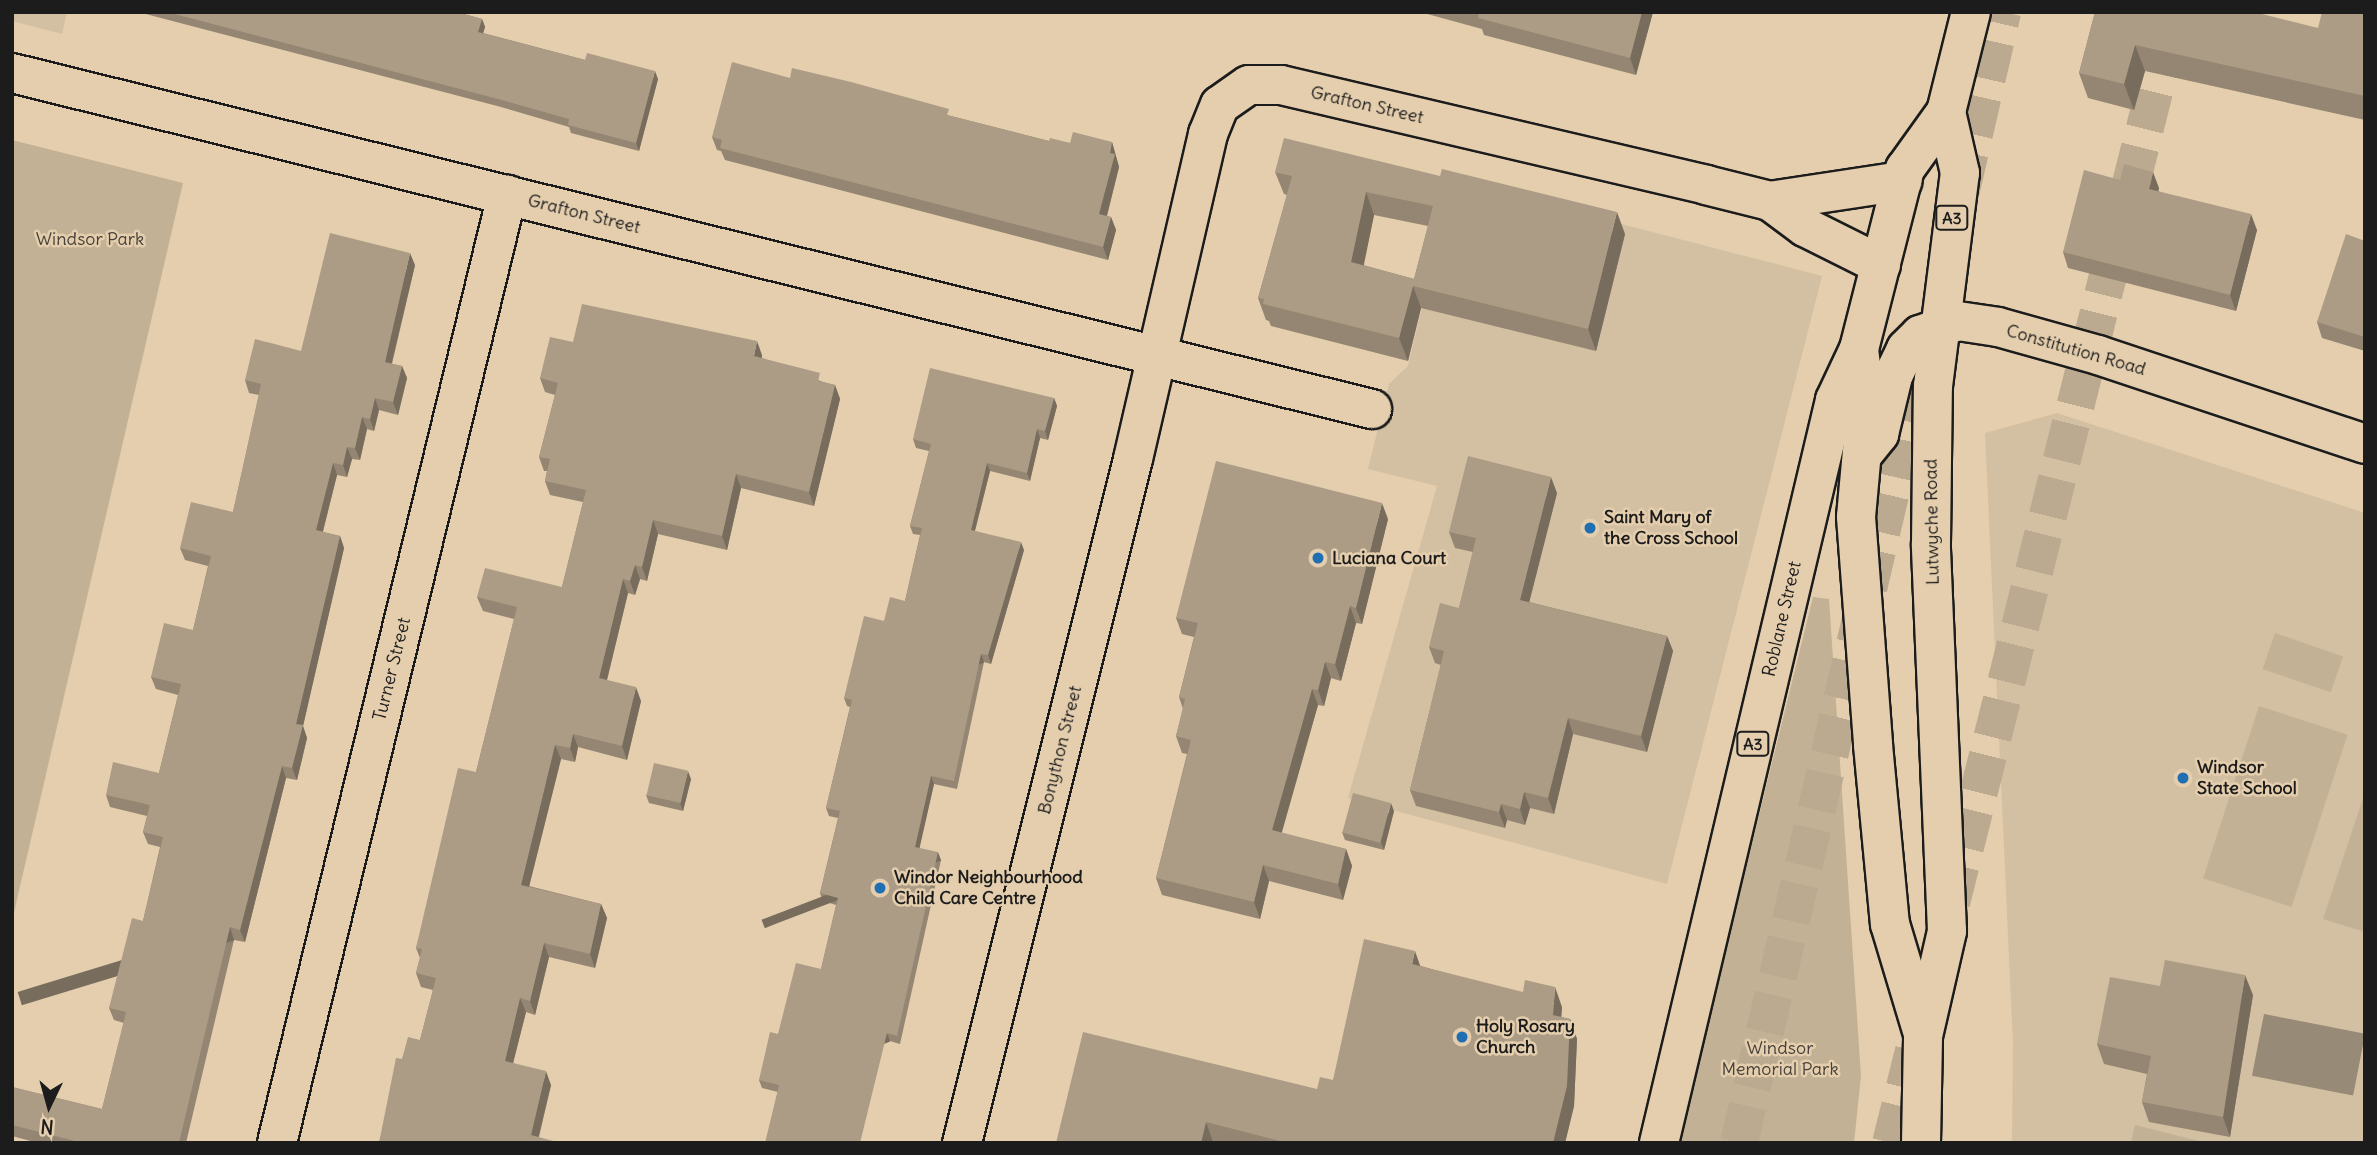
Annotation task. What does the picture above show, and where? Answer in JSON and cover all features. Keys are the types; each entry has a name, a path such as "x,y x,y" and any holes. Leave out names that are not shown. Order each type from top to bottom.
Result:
{"main road":[{"name":"Lutwyche Road","path":"1921,1143 1923,1036 1947,931 1930,479 1938,326 1960,173 1946,112 1971,12"},
{"name":"Grafton Street","path":"12,73 1372,409"},
{"name":"Grafton Street","path":"1156,356 1208,134 1220,105 1249,85 1281,85 1770,201 1902,181"},
{"name":"Roblane Street","path":"1659,1143 1835,400 1859,349 1902,181 1946,112"},
{"name":"Turner Street","path":"277,1143 507,195"},
{"name":"Grafton Street","path":"1770,201 1805,227 1881,265"},
{"name":"Constitution Road","path":"1938,326 1958,321 1998,327 2184,382 2365,444"},
{"path":"1860,458 1879,434 1898,361 1920,335 1938,326"},
{"name":"Lutwyche Road","path":"1859,349 1866,407 1856,517 1859,573 1890,924 1923,1036"},
{"name":"Bonython Street","path":"962,1143 1156,356"}],"shaded area":[{"path":"12,12 67,12 62,34 12,21"},
{"name":"Saint Mary of the Cross School","path":"1452,180 1822,276 1667,884 1348,798 1437,486 1368,469 1389,384 1408,366"},
{"name":"Windsor State School","path":"2057,413 2365,513 2365,1143 2012,1143 2013,1044 1985,433"},
{"path":"2264,1014 2365,1034 2353,1095 2252,1076"}],"green space":[{"name":"Windsor Park","path":"12,140 183,183 12,921"},
{"name":"Windsor Memorial Park","path":"1813,597 1829,599 1861,1076 1854,1143 1678,1143"},
{"path":"2275,633 2343,656 2331,692 2263,669"},
{"path":"2259,706 2347,735 2292,907 2203,878"},
{"path":"2365,792 2365,932 2323,919"},
{"path":"2135,1125 2207,1143 2131,1143"}],"building":[{"path":"167,12 457,12 482,19 478,32 585,60 587,53 655,71 636,143 568,125 569,119 498,99"},
{"path":"1479,12 1642,12 1630,58 1478,18"},
{"path":"2095,12 2254,12 2318,28 2322,12 2365,12 2365,96 2135,45 2124,84 2079,73"},
{"path":"732,62 790,78 792,68 851,82 949,109 947,115 1049,141 1050,138 1070,143 1073,132 1112,142 1110,153 1115,154 1099,214 1111,217 1103,247 720,148 722,140 712,137"},
{"path":"1284,138 1440,176 1442,169 1617,212 1588,329 1413,286 1399,338 1263,304 1264,299 1258,298 1292,176 1275,172","holes":["1366,192 1433,206 1414,279 1351,262"]},
{"path":"2124,164 2153,172 2149,189 2251,214 2230,295 2063,252 2084,170 2120,180"},
{"path":"330,233 410,253 385,362 402,366 393,402 375,398 370,419 362,417 355,448 347,447 343,465 333,463 316,530 340,536 296,724 303,725 292,768 282,766 240,930 230,927 179,1143 83,1143 12,1125 12,1087 102,1109 126,1012 109,1008 132,918 143,921 163,837 143,832 150,805 106,795 113,762 159,773 181,684 151,677 164,623 193,630 211,556 180,548 191,502 233,512 261,384 245,380 255,339 301,351"},
{"path":"2346,234 2365,241 2365,337 2317,322"},
{"path":"582,304 757,341 754,356 820,373 818,381 835,385 809,492 736,474 722,536 653,520 642,567 635,565 630,581 623,579 599,678 636,687 622,746 573,734 570,748 555,745 521,885 601,904 590,954 544,943 530,1001 520,998 505,1061 546,1071 531,1135 561,1143 379,1143 396,1058 402,1059 408,1037 420,1040 436,978 416,973 422,949 416,948 458,768 476,772 517,607 477,597 485,568 562,587 586,490 545,481 550,459 539,457 558,383 540,378 550,337 573,342"},
{"path":"930,368 1054,398 1045,431 1037,429 1027,473 987,463 971,530 1021,542 988,655 981,654 954,781 931,776 915,847 938,852 897,1036 887,1033 860,1143 765,1143 779,1085 759,1080 770,1032 778,1034 796,963 821,969 838,898 820,893 840,811 826,808 852,700 844,698 864,616 884,621 890,597 905,601 922,528 910,526 931,444 913,439"},
{"path":"1468,456 1551,477 1520,600 1667,636 1641,736 1568,718 1548,798 1524,792 1520,809 1501,804 1499,812 1410,790 1444,651 1429,647 1440,603 1459,608 1476,538 1449,532"},
{"path":"1216,461 1382,503 1356,608 1350,606 1335,664 1325,662 1318,690 1312,689 1272,830 1346,849 1338,884 1263,865 1254,902 1156,878 1191,740 1176,736 1185,699 1179,697 1198,623 1176,618"},
{"path":"654,763 688,771 681,803 647,795"},
{"path":"1353,793 1391,803 1380,843 1342,833"},
{"path":"1364,939 1415,951 1412,964 1523,992 1525,980 1555,987 1553,1015 1570,1019 1567,1086 1553,1143 1288,1143 1206,1122 1201,1143 1056,1143 1083,1032 1317,1089 1320,1077 1333,1080"},
{"path":"2165,960 2245,975 2223,1117 2142,1102 2151,1056 2097,1044 2110,977 2160,986"}],"tunnel":[{"path":"1961,190 2002,12"},
{"path":"1951,903 2174,12"},
{"path":"1739,1143 1926,340"},
{"path":"1891,1143 1916,1043"}],"place":[{"name":"Saint Mary of the Cross School","path":"1590,528"},
{"name":"Luciana Court","path":"1318,558"},
{"name":"Windsor State School","path":"2183,778"},
{"name":"Windor Neighbourhood Child Care Centre","path":"880,888"},
{"name":"Holy Rosary Church","path":"1462,1037"}]}
